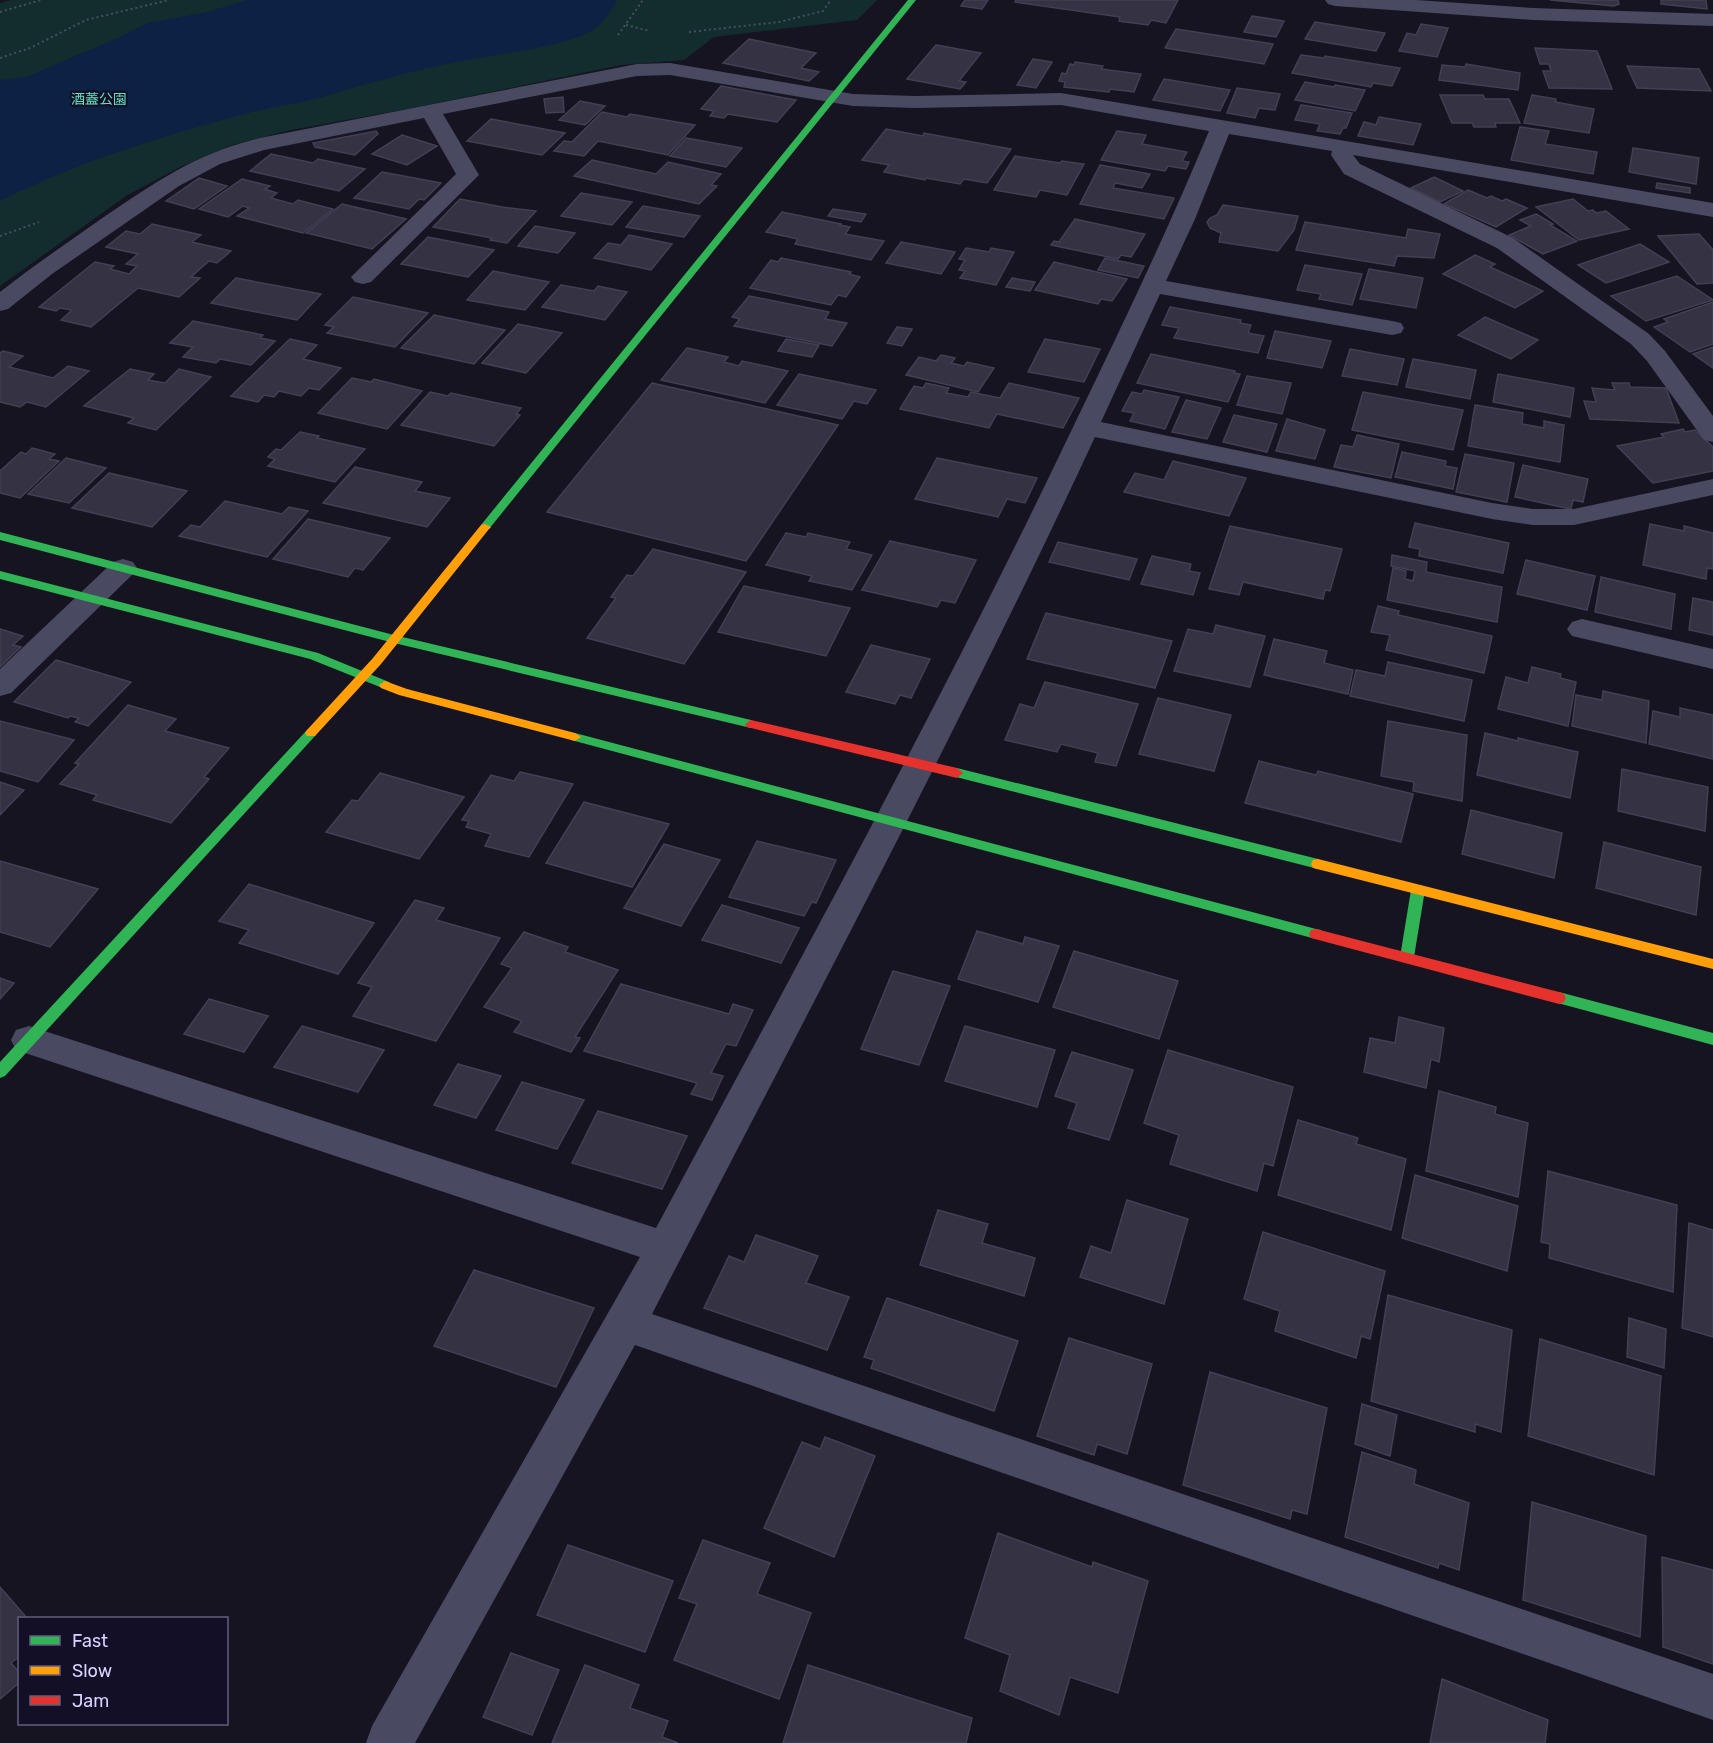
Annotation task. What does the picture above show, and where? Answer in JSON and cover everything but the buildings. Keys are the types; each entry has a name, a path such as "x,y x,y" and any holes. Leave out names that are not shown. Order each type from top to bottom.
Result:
{"street":[{"path":"0,1072 364,676 912,0"},
{"path":"1335,0 1533,14 1634,9 1713,20"},
{"path":"0,304 44,268 122,214 171,181 212,159 260,144 637,70 670,69 834,97 891,102 1061,99 1713,210"},
{"path":"363,278 468,175 431,112"},
{"path":"389,1743 626,1323 890,823 1032,542 1153,286 1194,195 1222,125"},
{"path":"1343,146 1342,156 1352,169 1505,243 1640,339 1656,356 1713,434"},
{"path":"1153,286 1392,328"},
{"path":"1086,427 1492,511 1533,517 1574,517 1713,487"},
{"path":"0,536 394,639 920,764 1713,964"},
{"path":"0,686 123,568"},
{"path":"0,575 314,656 403,692 1713,1040"},
{"path":"1582,629 1713,659"},
{"path":"1407,957 1418,890"},
{"path":"29,1040 665,1248"},
{"path":"626,1323 1713,1697"}],"path":[{"path":"0,12 40,0"},
{"path":"0,58 23,52 93,18 169,0"},
{"path":"617,38 643,0"},
{"path":"685,33 779,22 823,10 831,0"}],"green space":[{"name":"酒蓋公園","path":"11,0 877,0 857,20 714,37 684,60 621,65 418,107 291,130 232,145 182,166 126,196 0,286 0,3"}],"water":[{"path":"247,0 617,0 600,24 575,38 527,50 429,68 220,121 92,161 0,201 0,80 26,77 118,38 147,23 207,12"}],"traffic: fast":[{"path":"485,527 912,0"},
{"path":"0,536 394,639 751,724"},
{"path":"0,575 314,656 385,685"},
{"path":"0,1072 311,733"},
{"path":"575,737 1316,934"},
{"path":"957,773 1318,864"},
{"path":"1407,957 1418,890"},
{"path":"1559,998 1713,1039"}],"traffic: slow":[{"path":"311,733 377,661 485,527"},
{"path":"385,685 403,692 575,737"},
{"path":"1318,864 1713,964"}],"traffic: jam":[{"path":"751,724 957,773"},
{"path":"1316,934 1559,998"}]}
